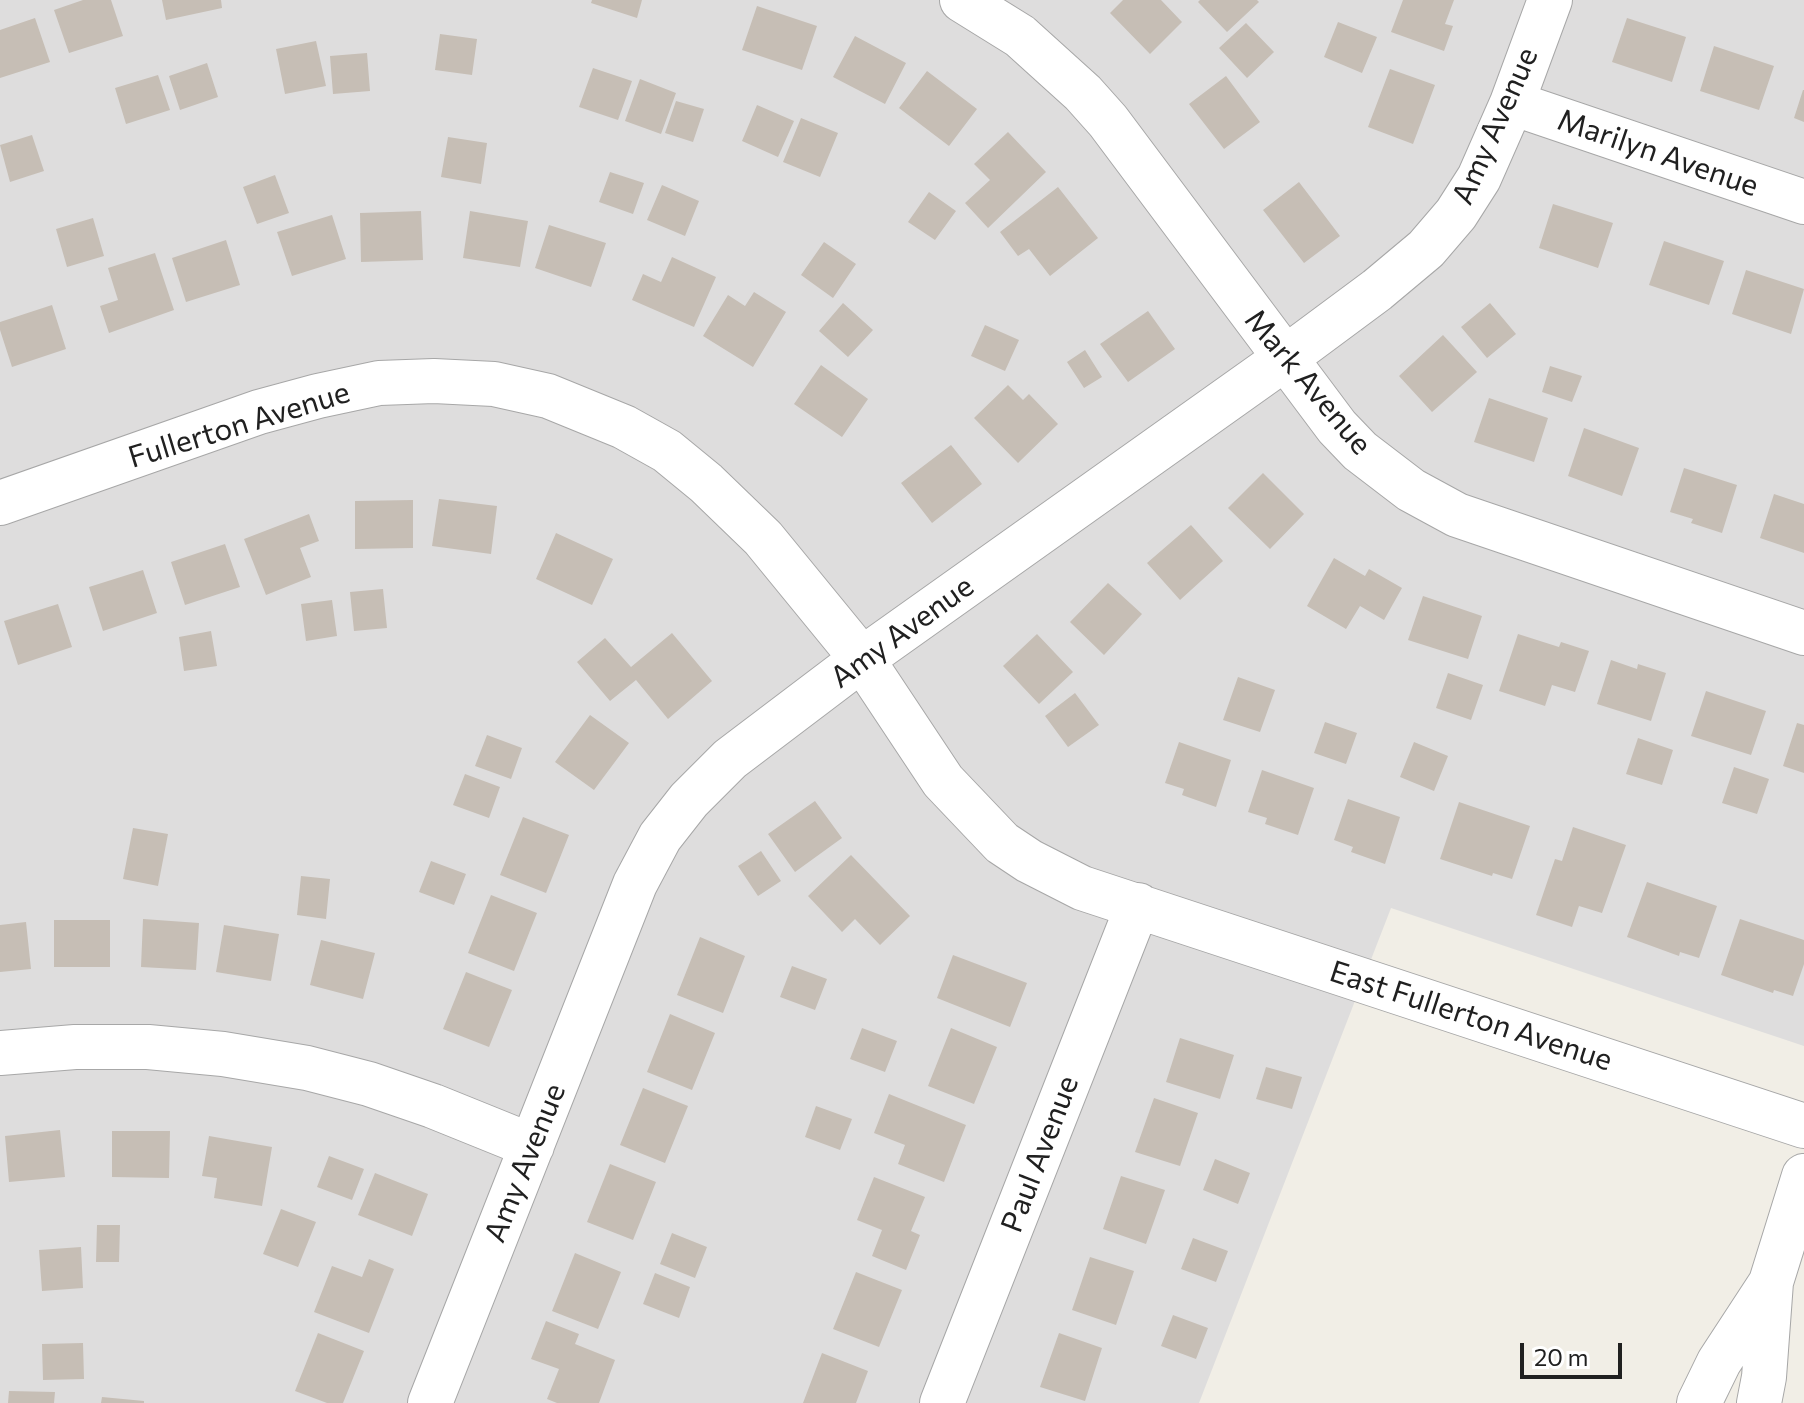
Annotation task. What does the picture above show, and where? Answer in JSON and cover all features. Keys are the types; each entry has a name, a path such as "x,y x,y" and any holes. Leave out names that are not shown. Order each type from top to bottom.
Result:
{"street":[{"name":"Mark Avenue","path":"962,0 1020,36 1083,93 1108,121 1337,427 1360,451 1411,490 1457,515 1804,633"},
{"name":"Amy Avenue","path":"430,1403 635,884 660,837 689,800 730,759 862,659 1284,359 1377,290 1426,249 1456,214 1479,178 1512,103 1550,0"},
{"name":"Marilyn Avenue","path":"1512,103 1804,202"},
{"name":"Fullerton Avenue","path":"0,503 259,412 379,383 434,381 494,384 548,396 583,408 667,451 706,483 763,538 862,659 943,781 1002,843 1050,874 1082,888 1138,905"},
{"name":"East Fullerton Avenue","path":"1138,905 1804,1126"},
{"name":"Paul Avenue","path":"942,1403 1138,905"},
{"path":"0,1053 75,1047 148,1047 223,1054 307,1068 408,1097 532,1146"},
{"path":"1759,1403 1764,1377 1771,1282 1804,1176"},
{"path":"1699,1403 1719,1362 1771,1282"}],"shaded area":[{"path":"0,0 1804,0 1804,1046 1391,908 1199,1403 0,1403"}],"building":[{"path":"83,0 111,0 123,36 69,53 54,10"},
{"path":"162,0 221,0 222,8 166,20"},
{"path":"592,0 642,0 637,18 591,3"},
{"path":"1123,0 1161,0 1182,22 1150,54 1110,13"},
{"path":"1403,0 1454,0 1445,24 1453,26 1444,51 1391,32"},
{"path":"1198,2 1259,2 1227,32"},
{"path":"757,6 817,26 802,70 742,50"},
{"path":"35,18 50,62 0,78 0,30"},
{"path":"1627,18 1686,37 1672,82 1612,62"},
{"path":"1338,22 1377,37 1362,73 1324,57"},
{"path":"1246,23 1274,52 1247,78 1219,48"},
{"path":"440,34 477,39 472,75 435,70"},
{"path":"855,36 906,63 885,104 833,77"},
{"path":"316,41 326,86 285,94 276,49"},
{"path":"1714,46 1774,66 1759,110 1700,91"},
{"path":"367,53 370,91 333,94 330,56"},
{"path":"207,63 218,97 180,110 169,76"},
{"path":"593,68 632,81 618,120 579,107"},
{"path":"1390,69 1435,85 1413,144 1368,127"},
{"path":"927,71 977,109 949,146 899,108"},
{"path":"158,75 170,110 126,124 115,88"},
{"path":"1226,76 1260,122 1224,149 1189,104"},
{"path":"640,79 676,93 661,134 625,121"},
{"path":"1804,90 1804,122 1794,118"},
{"path":"676,101 704,109 693,142 665,133"},
{"path":"757,105 794,121 778,157 742,141"},
{"path":"801,118 838,133 820,177 783,162"},
{"path":"1008,132 1046,172 988,228 965,203 990,180 974,164"},
{"path":"32,135 44,171 10,182 0,145"},
{"path":"448,137 487,143 481,184 441,177"},
{"path":"610,172 644,183 633,214 599,202"},
{"path":"275,175 289,213 257,224 243,187"},
{"path":"1299,182 1340,236 1304,263 1263,210"},
{"path":"662,185 699,201 685,236 647,220"},
{"path":"1058,187 1098,238 1050,276 1029,249 1018,256 1000,232"},
{"path":"929,192 956,211 935,240 908,222"},
{"path":"1553,204 1613,223 1598,268 1539,248"},
{"path":"421,211 423,260 361,262 360,213"},
{"path":"470,211 528,221 520,267 463,258"},
{"path":"332,215 346,259 292,276 277,232"},
{"path":"93,218 104,256 67,267 56,229"},
{"path":"549,225 606,243 591,287 535,268"},
{"path":"226,240 240,285 186,302 172,258"},
{"path":"1664,241 1724,261 1709,305 1649,285"},
{"path":"824,242 856,264 833,298 801,275"},
{"path":"155,253 174,310 109,333 100,306 118,300 108,268"},
{"path":"672,257 716,277 694,327 632,300 643,274 661,282"},
{"path":"1746,270 1804,289 1791,334 1732,314"},
{"path":"754,292 786,312 753,367 703,336 728,295 745,306"},
{"path":"843,303 873,330 848,357 819,331"},
{"path":"1490,303 1516,334 1487,358 1461,327"},
{"path":"52,305 66,349 12,367 0,322"},
{"path":"1148,311 1175,349 1128,382 1100,344"},
{"path":"985,325 1019,340 1005,371 971,356"},
{"path":"1443,335 1477,372 1432,412 1399,376"},
{"path":"1085,350 1102,377 1084,388 1067,362"},
{"path":"821,365 868,399 842,437 794,404"},
{"path":"1550,366 1582,376 1572,402 1542,392"},
{"path":"1008,385 1023,400 1029,394 1058,424 1018,463 974,418"},
{"path":"1489,398 1548,418 1534,462 1474,442"},
{"path":"1584,428 1639,448 1622,496 1568,476"},
{"path":"951,445 982,484 932,523 901,483"},
{"path":"1684,468 1737,485 1722,533 1670,512"},
{"path":"1263,473 1304,514 1270,549 1228,508"},
{"path":"1774,494 1804,504 1804,553 1760,538"},
{"path":"439,499 497,506 491,554 432,546"},
{"path":"413,500 413,548 355,549 355,501"},
{"path":"309,514 319,541 300,548 311,577 266,595 244,539"},
{"path":"1191,525 1223,561 1180,600 1147,563"},
{"path":"556,533 613,559 592,605 536,579"},
{"path":"225,544 240,587 185,605 171,562"},
{"path":"1334,558 1365,576 1369,569 1402,588 1384,620 1360,606 1346,629 1307,606"},
{"path":"143,570 157,613 103,631 89,587"},
{"path":"1108,583 1142,614 1104,655 1070,622"},
{"path":"383,589 387,628 354,631 350,592"},
{"path":"1423,596 1482,616 1468,659 1408,640"},
{"path":"332,600 337,636 306,641 301,604"},
{"path":"58,604 72,647 18,665 4,621"},
{"path":"211,631 217,666 184,671 179,637"},
{"path":"672,633 712,681 668,719 636,680 610,701 577,662 605,638 631,667"},
{"path":"1037,634 1073,672 1039,704 1003,666"},
{"path":"1518,634 1559,647 1561,642 1589,651 1575,692 1552,685 1545,706 1499,691"},
{"path":"1611,660 1637,669 1638,664 1666,673 1651,721 1597,704"},
{"path":"1448,673 1483,685 1471,720 1436,708"},
{"path":"1238,677 1275,690 1260,732 1223,720"},
{"path":"1706,691 1766,711 1751,755 1691,736"},
{"path":"1075,693 1099,725 1068,747 1045,716"},
{"path":"590,715 629,743 594,790 555,762"},
{"path":"1325,722 1357,733 1346,764 1314,753"},
{"path":"1797,723 1804,725 1804,773 1783,766"},
{"path":"487,735 522,748 511,779 475,766"},
{"path":"1638,738 1673,750 1662,785 1626,774"},
{"path":"1179,742 1231,760 1216,807 1182,795 1184,789 1165,783"},
{"path":"1414,742 1448,756 1434,791 1400,777"},
{"path":"1734,767 1769,779 1757,814 1722,803"},
{"path":"1262,770 1314,788 1298,835 1265,824 1267,818 1248,812"},
{"path":"465,774 500,787 489,818 453,805"},
{"path":"1348,799 1400,817 1385,864 1351,852 1353,847 1334,840"},
{"path":"815,801 842,838 795,872 768,834"},
{"path":"1459,802 1530,826 1512,879 1493,873 1492,876 1440,859"},
{"path":"523,817 569,835 546,893 500,875"},
{"path":"1573,827 1626,845 1602,913 1579,906 1572,927 1536,915 1555,859 1562,861"},
{"path":"133,828 168,834 158,886 123,879"},
{"path":"761,851 781,881 758,896 738,866"},
{"path":"851,855 910,916 880,945 855,919 842,932 808,896"},
{"path":"431,861 466,874 454,905 419,892"},
{"path":"301,876 330,879 326,919 297,915"},
{"path":"1647,882 1717,906 1699,958 1680,952 1679,956 1627,937"},
{"path":"491,895 537,913 514,971 468,953"},
{"path":"143,919 199,923 196,970 141,967"},
{"path":"1740,919 1804,940 1804,964 1793,996 1774,990 1773,993 1721,975"},
{"path":"54,920 110,920 110,967 54,967"},
{"path":"26,922 31,969 0,972 0,925"},
{"path":"224,925 279,934 271,981 216,972"},
{"path":"700,937 745,956 723,1013 677,995"},
{"path":"321,940 375,953 363,999 310,985"},
{"path":"953,955 1027,983 1010,1027 937,998"},
{"path":"792,966 827,979 815,1010 780,997"},
{"path":"466,972 512,990 489,1047 443,1029"},
{"path":"670,1014 715,1033 692,1090 647,1072"},
{"path":"862,1028 897,1041 885,1072 850,1059"},
{"path":"951,1028 997,1047 974,1104 928,1086"},
{"path":"1180,1038 1234,1055 1220,1099 1166,1082"},
{"path":"1266,1067 1302,1077 1292,1109 1256,1099"},
{"path":"643,1088 688,1106 665,1163 620,1145"},
{"path":"889,1094 966,1125 944,1182 898,1164 905,1145 874,1133"},
{"path":"1154,1098 1198,1113 1180,1166 1135,1152"},
{"path":"816,1106 852,1119 840,1150 805,1137"},
{"path":"60,1130 65,1177 9,1182 5,1136"},
{"path":"112,1131 170,1131 169,1178 112,1177"},
{"path":"209,1136 272,1147 262,1206 214,1198 217,1178 202,1176"},
{"path":"329,1156 364,1169 352,1200 317,1187"},
{"path":"1215,1159 1250,1173 1238,1204 1203,1190"},
{"path":"610,1164 656,1182 633,1240 587,1222"},
{"path":"375,1173 428,1194 412,1236 358,1215"},
{"path":"1121,1176 1165,1190 1146,1244 1103,1229"},
{"path":"874,1177 925,1197 911,1231 920,1235 906,1270 872,1256 882,1230 857,1220"},
{"path":"281,1209 316,1222 298,1267 263,1254"},
{"path":"97,1225 120,1225 119,1262 96,1262"},
{"path":"672,1233 707,1247 695,1278 660,1264"},
{"path":"1193,1238 1228,1251 1216,1282 1181,1269"},
{"path":"81,1247 83,1288 42,1291 39,1250"},
{"path":"575,1253 621,1272 598,1329 552,1311"},
{"path":"1090,1257 1134,1271 1116,1325 1072,1310"},
{"path":"369,1259 394,1269 369,1333 314,1312 332,1266 362,1277"},
{"path":"856,1272 902,1290 879,1347 833,1329"},
{"path":"655,1273 690,1287 679,1318 643,1304"},
{"path":"1173,1315 1208,1328 1196,1359 1161,1346"},
{"path":"546,1321 579,1334 575,1344 615,1360 599,1403 557,1403 547,1399 559,1369 531,1359"},
{"path":"318,1333 364,1351 343,1403 327,1403 295,1391"},
{"path":"1059,1333 1102,1348 1085,1401 1040,1387"},
{"path":"83,1343 84,1379 43,1380 42,1344"},
{"path":"822,1353 868,1371 856,1403 803,1403"},
{"path":"9,1391 55,1392 54,1403 8,1403"},
{"path":"102,1397 144,1401 144,1403 101,1403"}]}
